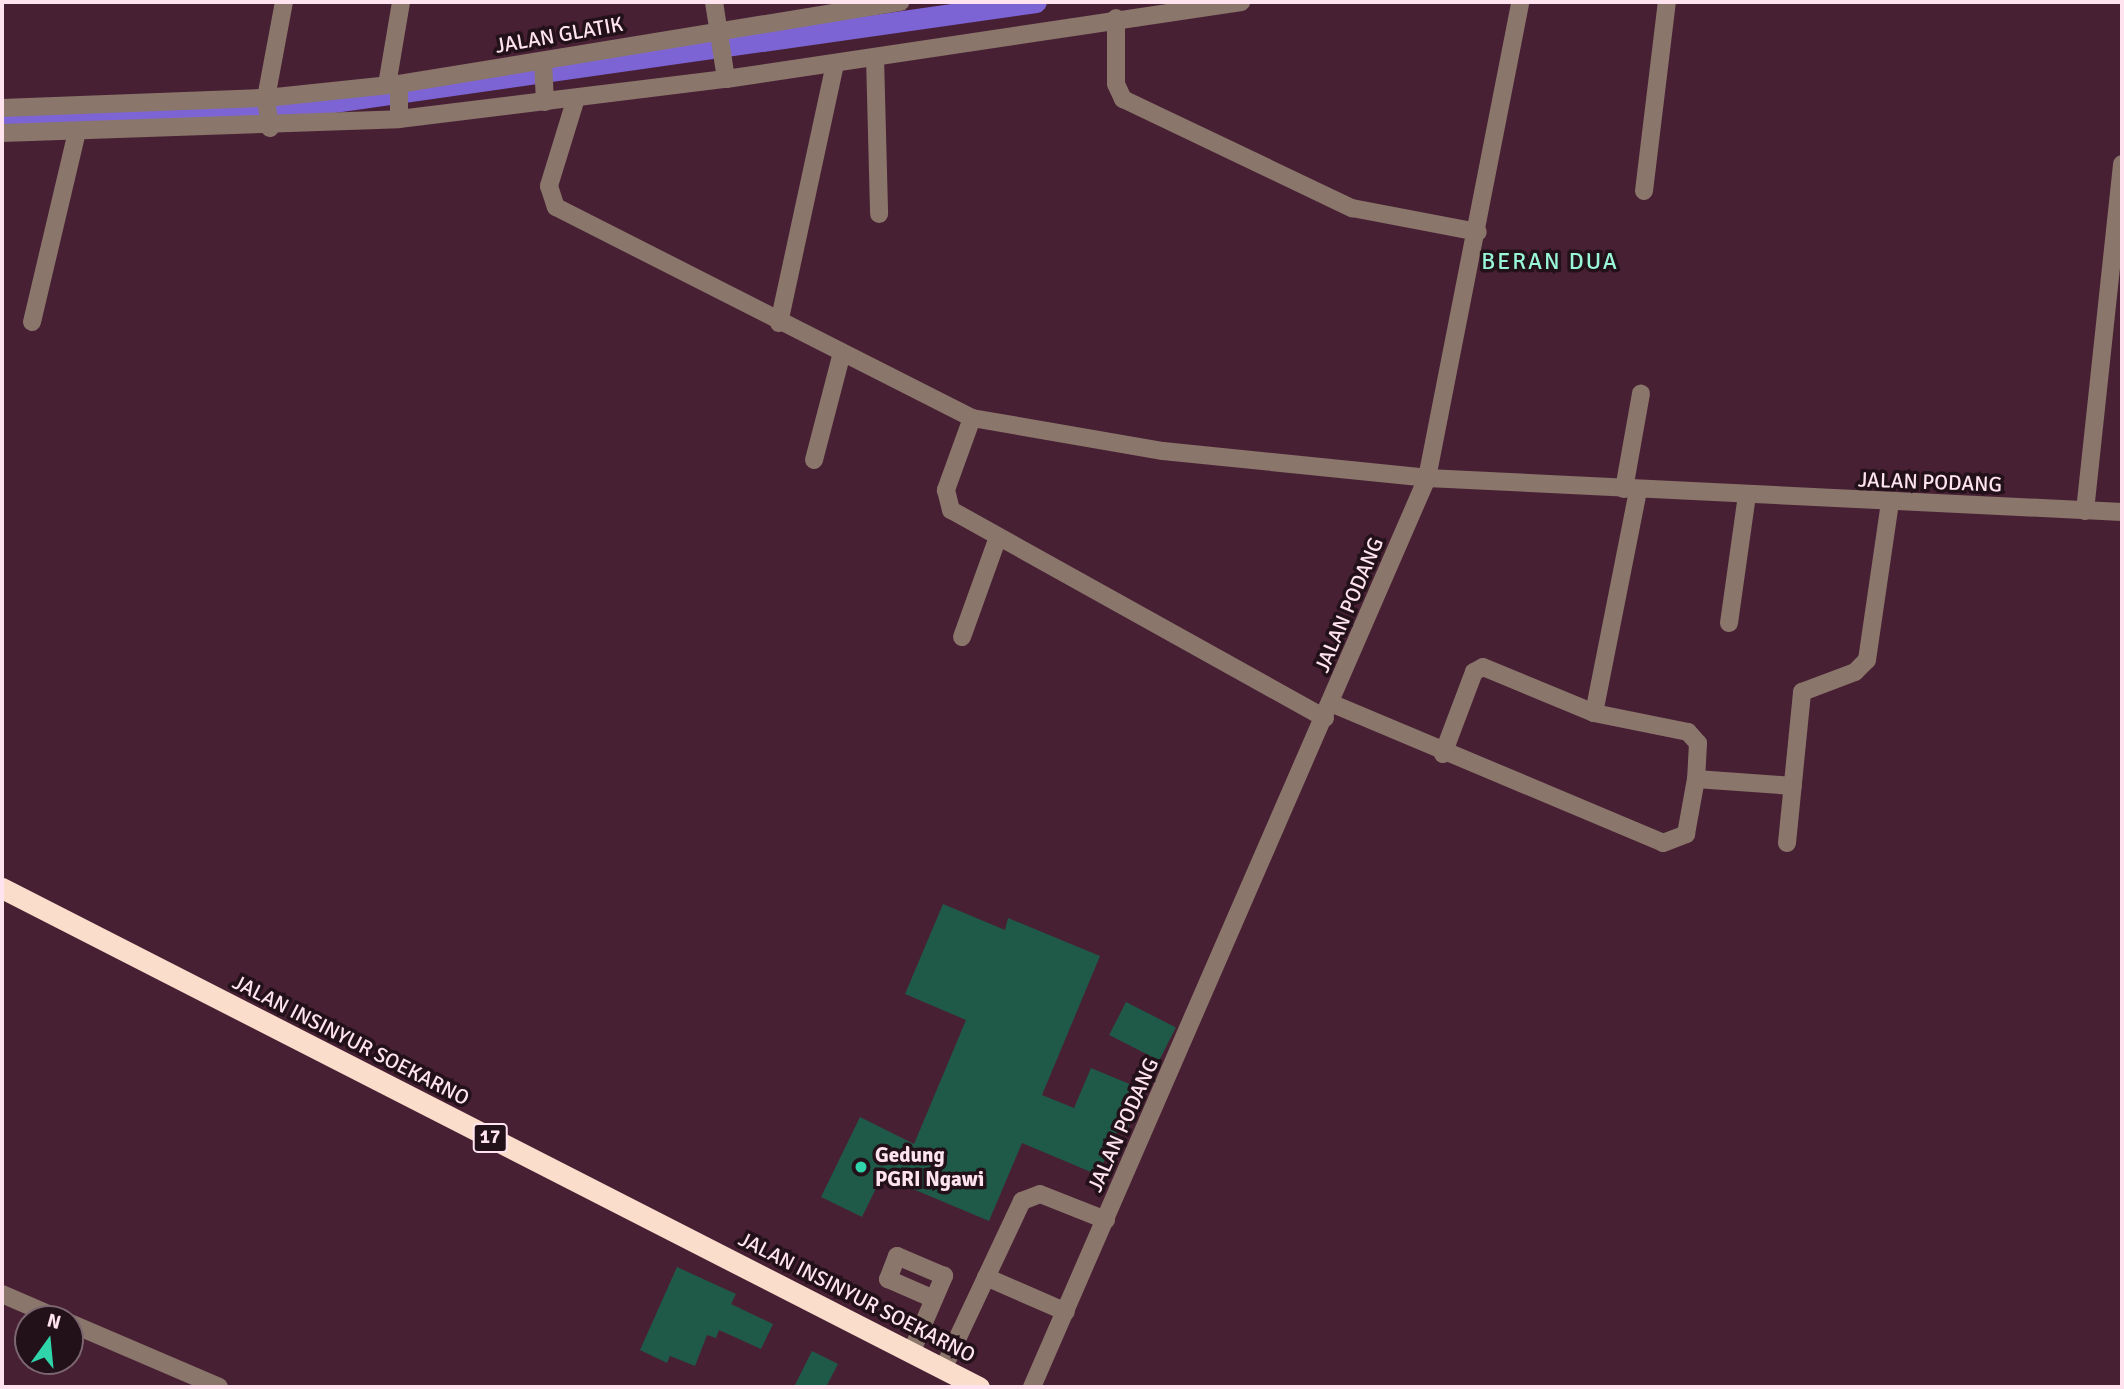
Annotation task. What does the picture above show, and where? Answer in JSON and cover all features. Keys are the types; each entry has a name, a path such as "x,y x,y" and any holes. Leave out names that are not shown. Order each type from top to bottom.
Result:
{"highway":[{"name":"JALAN INSINYUR SOEKARNO","path":"2,888 979,1387"}],"street":[{"path":"270,124 267,99 284,2"},
{"path":"399,114 395,86 401,2"},
{"path":"714,2 724,70"},
{"name":"JALAN GLATIK","path":"2,108 267,99 395,86 543,65 718,35 842,6 900,2"},
{"path":"2,134 270,124 399,114 545,95 576,98 724,70 835,63 1116,19 1153,7 1241,2"},
{"path":"576,98 549,186 555,207 841,356 972,418 1163,451 1427,478 1478,232 1520,2"},
{"path":"1644,191 1667,2"},
{"path":"1116,19 1116,84 1123,99 1352,208 1478,232"},
{"path":"875,57 878,214"},
{"path":"779,323 835,63"},
{"path":"543,65 545,95"},
{"path":"32,322 78,131"},
{"path":"2085,510 2118,245 2122,164"},
{"path":"814,460 841,356"},
{"path":"1594,713 1631,490 1641,394"},
{"path":"972,418 945,496 951,510 1329,711 1663,843 1686,834 1696,779 1698,743 1688,732 1594,713 1483,667 1474,672 1443,754"},
{"name":"JALAN PODANG","path":"1032,1387 1329,711 1427,478 1890,503 2122,512"},
{"path":"1729,623 1747,495"},
{"path":"1787,843 1802,692 1855,672 1867,660 1890,503"},
{"path":"962,637 998,537"},
{"path":"1696,779 1793,786"},
{"path":"943,1369 986,1277 1030,1194 1106,1220"},
{"path":"986,1277 1066,1312"},
{"path":"2,1294 28,1305"},
{"path":"911,1353 934,1299"},
{"path":"84,1329 219,1387"}],"building":[{"path":"943,904 1005,930 1008,918 1100,956 1042,1095 1074,1108 1091,1068 1144,1090 1128,1128 1120,1125 1098,1175 1022,1143 989,1221 882,1176 862,1217 821,1197 860,1117 914,1144 966,1020 905,994"},
{"path":"1126,1002 1176,1027 1159,1060 1109,1035"},
{"path":"677,1267 736,1294 731,1304 773,1324 761,1349 719,1330 716,1338 707,1335 695,1366 670,1356 667,1363 640,1350"},
{"path":"812,1351 838,1364 826,1387 794,1387"}],"waterway":[{"path":"2,118 312,105 1036,2"}],"place":[{"name":"Gedung PGRI Ngawi","path":"861,1167"}],"district":[{"name":"BERAN DUA","path":"1550,262"}]}
